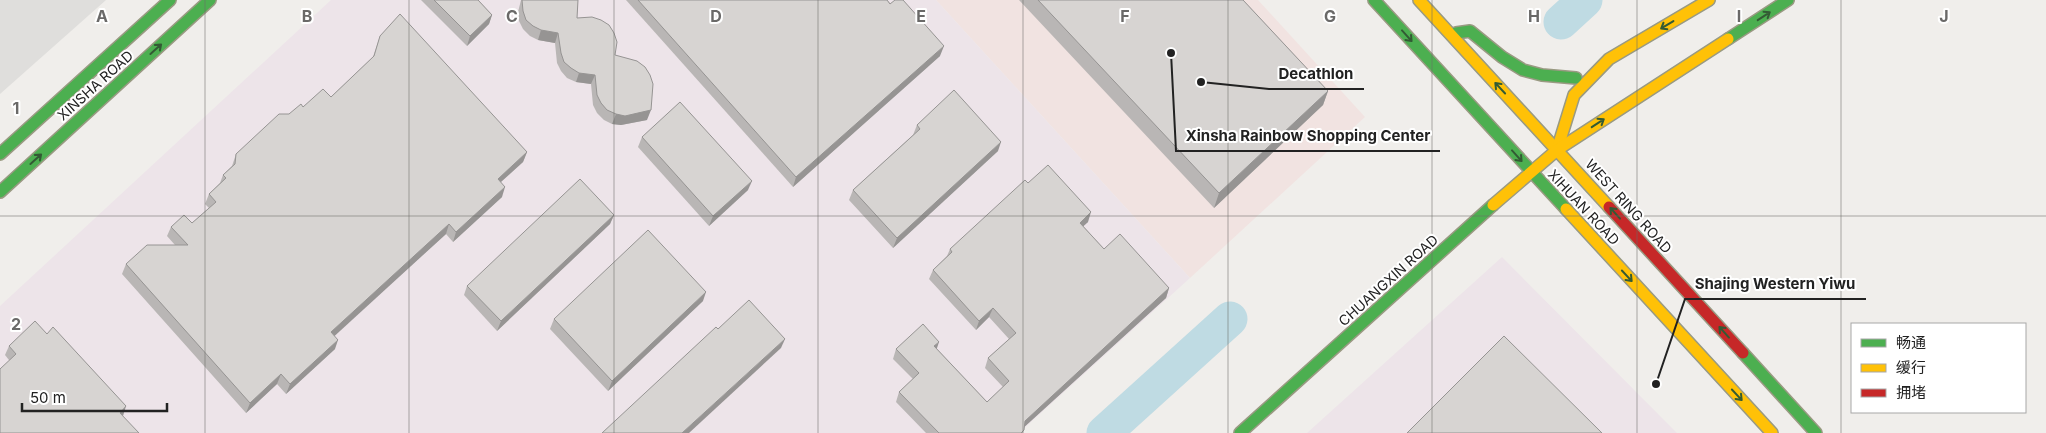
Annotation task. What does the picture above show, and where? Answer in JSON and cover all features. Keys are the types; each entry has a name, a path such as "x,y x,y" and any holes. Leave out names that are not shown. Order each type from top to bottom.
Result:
{"main road":[{"name":"XINSHA ROAD","path":"0,154 170,0"},
{"name":"XINSHA ROAD","path":"0,192 210,0"},
{"name":"XIHUAN ROAD","path":"1374,0 1772,433"},
{"name":"WEST RING ROAD","path":"1419,0 1816,433"},
{"path":"1557,150 1574,95 1609,59 1709,0"},
{"name":"CHUANGXIN ROAD","path":"1240,433 1530,171 1557,150 1788,0"},
{"path":"1450,34 1470,31 1499,55 1523,71 1546,76 1576,78"}],"shaded area":[{"path":"0,0 106,0 0,94"},
{"path":"331,0 936,0 1190,278 1019,433 0,433 0,306"},
{"path":"936,0 1258,0 1365,117 1190,278"},
{"path":"1502,257 1677,433 1307,433"}],"building":[{"path":"434,0 478,0 492,15 470,36"},
{"path":"522,0 578,0 577,18 592,17 609,25 617,42 615,55 637,61 645,67 650,75 653,84 651,110 625,116 607,110 597,95 595,75 579,73 564,62 558,33 541,30 526,20"},
{"path":"638,0 887,0 890,4 895,0 903,0 944,46 796,177"},
{"path":"1038,0 1243,0 1328,91 1219,193"},
{"path":"400,14 527,152 498,179 505,187 456,232 449,224 331,332 338,340 290,384 281,374 250,403 126,264 147,245 188,245 171,227 184,215 192,223 216,202 209,194 226,178 223,175 235,164 236,154 279,114 289,114 301,104 303,107 323,89 331,97 374,56 380,36"},
{"path":"954,90 1001,142 897,238 853,190 920,129 917,125"},
{"path":"680,102 752,181 713,216 642,137"},
{"path":"1048,165 1091,212 1080,223 1104,249 1120,234 1169,288 1025,421 1024,430 1021,433 939,433 899,392 919,373 896,349 923,324 939,342 934,346 987,402 1009,381 988,358 1016,333 993,308 979,321 933,270 952,252 950,249 1025,180 1028,183"},
{"path":"580,179 614,215 501,321 467,286"},
{"path":"648,230 706,292 612,381 554,319"},
{"path":"749,300 785,339 682,433 602,433 716,327 718,329"},
{"path":"35,321 47,334 53,327 126,406 120,413 139,433 0,433 0,369 16,354 9,346"},
{"path":"1504,336 1602,433 1407,433"}],"waterway":[{"path":"1561,22 1585,0"},
{"path":"1104,433 1230,319"}],"traffic: fast":[{"path":"0,154 170,0"},
{"path":"0,192 210,0"},
{"path":"1374,0 1566,209"},
{"path":"1728,39 1788,0"},
{"path":"1456,33 1470,31 1502,57 1523,70 1542,75 1576,78"},
{"path":"1240,433 1493,205"},
{"path":"1743,353 1816,433"}],"traffic: slow":[{"path":"1419,0 1609,207"},
{"path":"1557,150 1574,95 1609,59 1709,0"},
{"path":"1493,205 1557,150 1728,39"},
{"path":"1566,209 1772,433"}],"traffic: jam":[{"path":"1609,207 1743,353"}],"place":[{"name":"Xinsha Rainbow Shopping Center","path":"1171,53"},
{"name":"Decathlon","path":"1201,82"},
{"name":"Shajing Western Yiwu","path":"1656,384"}]}
